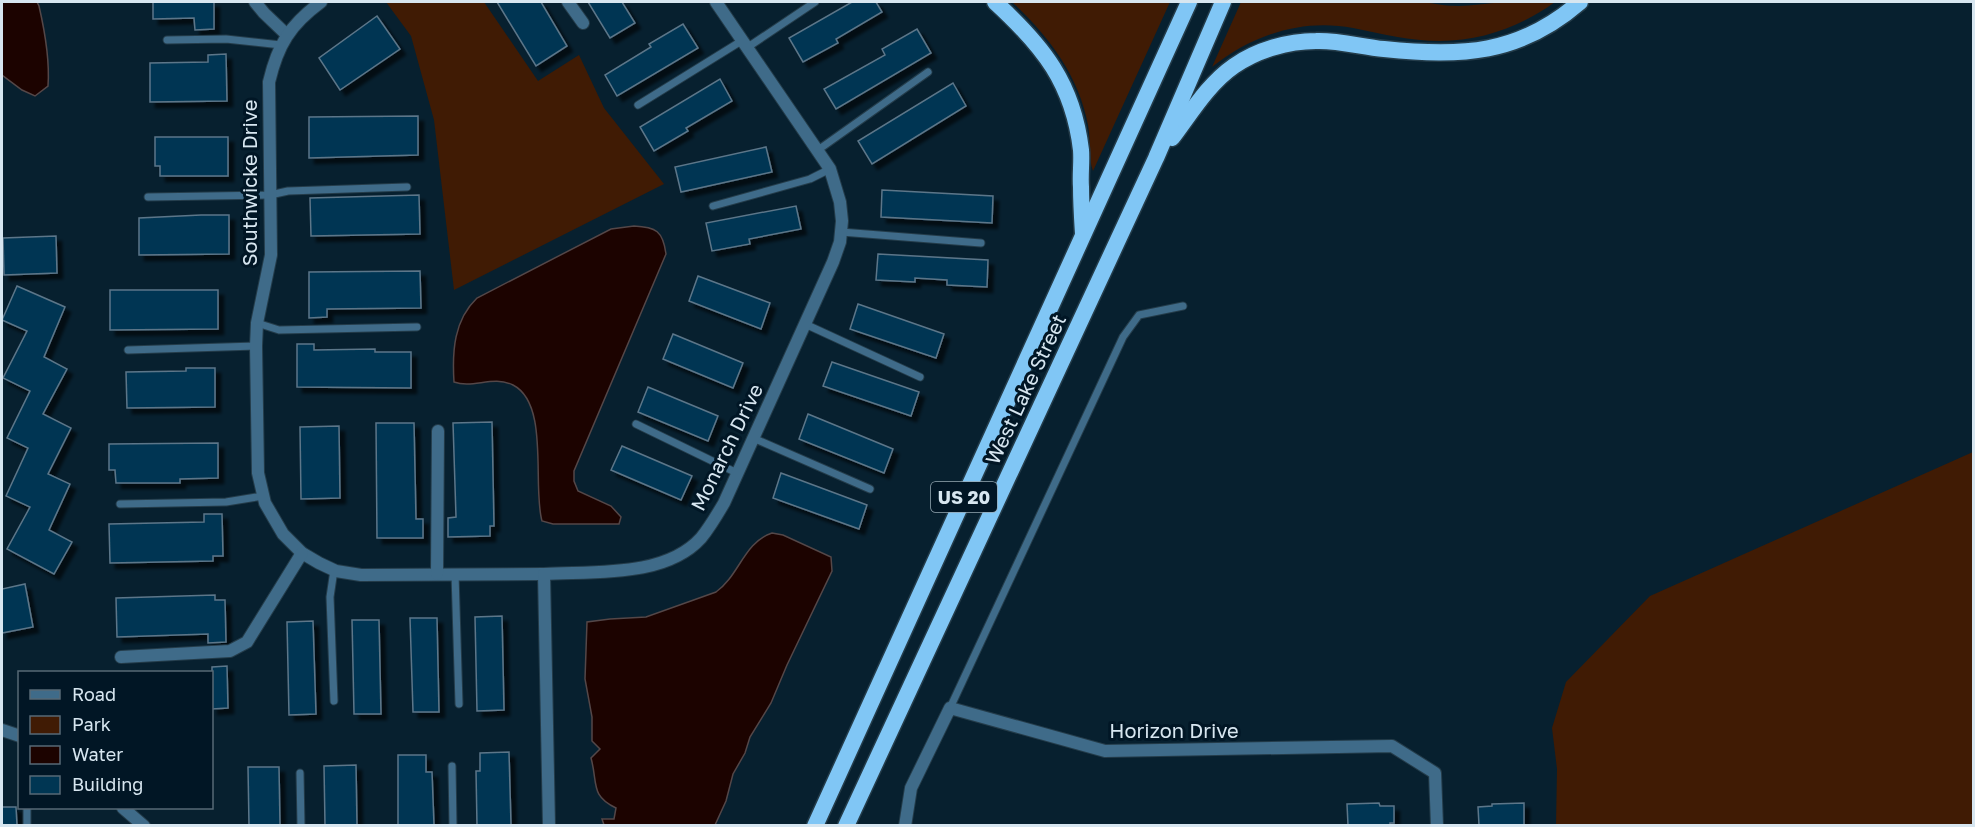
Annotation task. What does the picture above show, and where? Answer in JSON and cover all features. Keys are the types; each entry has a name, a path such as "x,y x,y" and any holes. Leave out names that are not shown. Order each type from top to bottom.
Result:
{"highway":[{"path":"995,2 1022,26 1047,56 1064,87 1075,115 1081,152 1083,235"},
{"name":"West Lake Street","path":"815,825 1190,2"},
{"name":"West Lake Street","path":"846,825 1156,158 1223,2"},
{"path":"1156,158 1218,79 1236,65 1276,46 1316,40 1386,49 1461,53 1493,48 1520,40 1546,28 1580,2"}],"street":[{"path":"255,2 284,39"},
{"name":"Southwicke Drive","path":"321,2 302,16 284,39 274,58 269,82 271,255 257,323 256,346 258,473 263,496 272,518 283,534 302,553 334,570 361,575 544,574"},
{"path":"568,2 583,23"},
{"name":"Monarch Drive","path":"544,574 638,569 668,560 700,539 714,521 737,473 840,242 840,202 830,169 716,2"},
{"path":"436,574 438,431"},
{"path":"121,657 230,651 247,642 302,553"},
{"path":"544,574 549,825"},
{"path":"905,825 911,788 950,708"},
{"name":"Horizon Drive","path":"950,708 1106,751 1392,746 1435,773 1437,825"},
{"path":"2,730 18,735"},
{"path":"125,809 144,825"}],"lane":[{"path":"638,105 815,2"},
{"path":"167,40 284,39"},
{"path":"818,150 928,72"},
{"path":"713,206 810,179 830,169"},
{"path":"148,197 270,195 288,191 407,187"},
{"path":"841,232 981,243"},
{"path":"950,708 1123,337 1138,315 1183,306"},
{"path":"257,323 279,330 417,327"},
{"path":"805,324 920,377"},
{"path":"128,350 256,346"},
{"path":"636,424 737,473"},
{"path":"753,438 870,489"},
{"path":"120,504 226,502 263,496"},
{"path":"334,570 330,597 334,701"},
{"path":"455,574 459,704"},
{"path":"452,766 453,825"},
{"path":"300,773 301,825"},
{"path":"27,809 27,825"}],"green space":[{"path":"1516,1 1555,2 1501,31 1456,40 1418,40 1334,25 1297,28 1261,38 1227,56 1212,67 1241,2 1425,2 1456,6"},
{"path":"386,2 484,2 538,81 579,55 604,108 664,184 454,290 434,120 411,36"},
{"path":"1012,2 1170,2 1093,171 1084,107 1069,73 1038,28"},
{"path":"1973,452 1973,825 1556,825 1557,769 1552,728 1566,682 1650,596"}],"water":[{"path":"2,2 37,2 39,6 46,46 48,86 35,96 22,90 2,75"},
{"path":"634,226 653,229 657,232 663,240 666,254 574,471 574,481 578,491 611,506 621,517 619,524 553,524 542,521 539,506 538,447 532,409 524,395 506,382 461,384 454,382 454,348 459,326 463,316 477,298 611,229"},
{"path":"772,533 783,535 831,557 832,571 771,703 750,737 745,753 733,774 726,801 715,825 604,825 602,819 614,819 616,808 602,799 596,788 591,758 600,749 592,741 592,717 585,679 587,622 646,617 716,592 731,577 748,551 762,537"}],"building":[{"path":"153,2 214,2 214,29 195,30 194,18 153,19"},
{"path":"497,2 541,2 567,46 536,66"},
{"path":"588,2 622,2 635,23 610,38"},
{"path":"852,2 876,2 882,12 836,39 838,43 803,62 789,38"},
{"path":"377,16 400,49 340,90 319,58"},
{"path":"683,24 698,48 617,96 605,75 651,47 649,44"},
{"path":"917,29 931,53 836,109 824,89 885,55 882,49"},
{"path":"226,54 227,101 150,102 150,63 208,62 208,55"},
{"path":"720,79 732,101 686,128 688,131 654,151 640,127"},
{"path":"953,83 966,106 872,164 858,141"},
{"path":"418,116 418,155 309,158 309,117"},
{"path":"155,137 228,137 228,176 160,176 160,166 155,166"},
{"path":"766,147 772,172 681,192 675,167"},
{"path":"882,190 993,196 992,223 881,217"},
{"path":"419,195 420,234 311,236 310,198"},
{"path":"796,206 801,229 749,239 750,244 712,251 706,223"},
{"path":"229,215 229,254 139,255 139,218"},
{"path":"56,236 57,273 4,275 3,238"},
{"path":"878,254 988,260 987,287 947,285 947,280 915,278 915,282 876,280"},
{"path":"420,271 421,308 327,309 327,317 309,318 309,272"},
{"path":"698,276 770,303 761,329 689,301"},
{"path":"17,286 65,307 44,357 67,369 43,414 71,428 48,474 70,484 49,530 72,542 54,574 7,549 30,507 6,496 28,448 7,438 30,391 3,378 27,331 2,320"},
{"path":"110,290 218,290 218,329 110,330"},
{"path":"858,304 944,334 936,358 850,329"},
{"path":"673,334 743,363 733,388 663,359"},
{"path":"297,344 314,344 314,350 375,349 375,352 411,352 411,388 297,387"},
{"path":"832,362 919,392 911,416 823,386"},
{"path":"186,368 215,368 215,407 127,408 126,372 186,371"},
{"path":"648,387 718,416 708,441 638,412"},
{"path":"808,414 893,449 884,473 799,439"},
{"path":"492,422 494,526 490,526 490,536 448,537 448,518 456,517 453,423"},
{"path":"376,423 414,423 416,519 423,519 423,538 377,538"},
{"path":"339,426 340,498 301,499 300,427"},
{"path":"218,443 218,478 180,479 180,483 116,483 115,470 109,470 109,444"},
{"path":"622,446 692,476 681,500 611,470"},
{"path":"781,473 867,505 859,529 773,498"},
{"path":"204,514 222,514 223,556 213,556 213,561 110,563 109,524 204,522"},
{"path":"25,584 33,627 2,633 2,589"},
{"path":"215,595 215,600 225,600 226,642 208,643 208,634 117,637 116,598"},
{"path":"502,616 504,710 477,711 475,617"},
{"path":"410,618 437,618 439,712 413,712"},
{"path":"352,620 379,620 381,714 354,714"},
{"path":"313,621 316,714 289,715 287,622"},
{"path":"227,666 228,708 213,709 212,667"},
{"path":"509,752 511,825 477,825 476,771 480,771 480,753"},
{"path":"398,755 426,755 426,772 432,772 434,825 398,825"},
{"path":"356,765 357,825 325,825 324,766"},
{"path":"248,767 279,767 280,825 249,825"},
{"path":"1379,803 1380,806 1394,806 1394,823 1390,825 1348,825 1347,804"},
{"path":"1524,803 1524,825 1479,825 1478,807"},
{"path":"2,807 16,807 17,825 2,825"}]}
